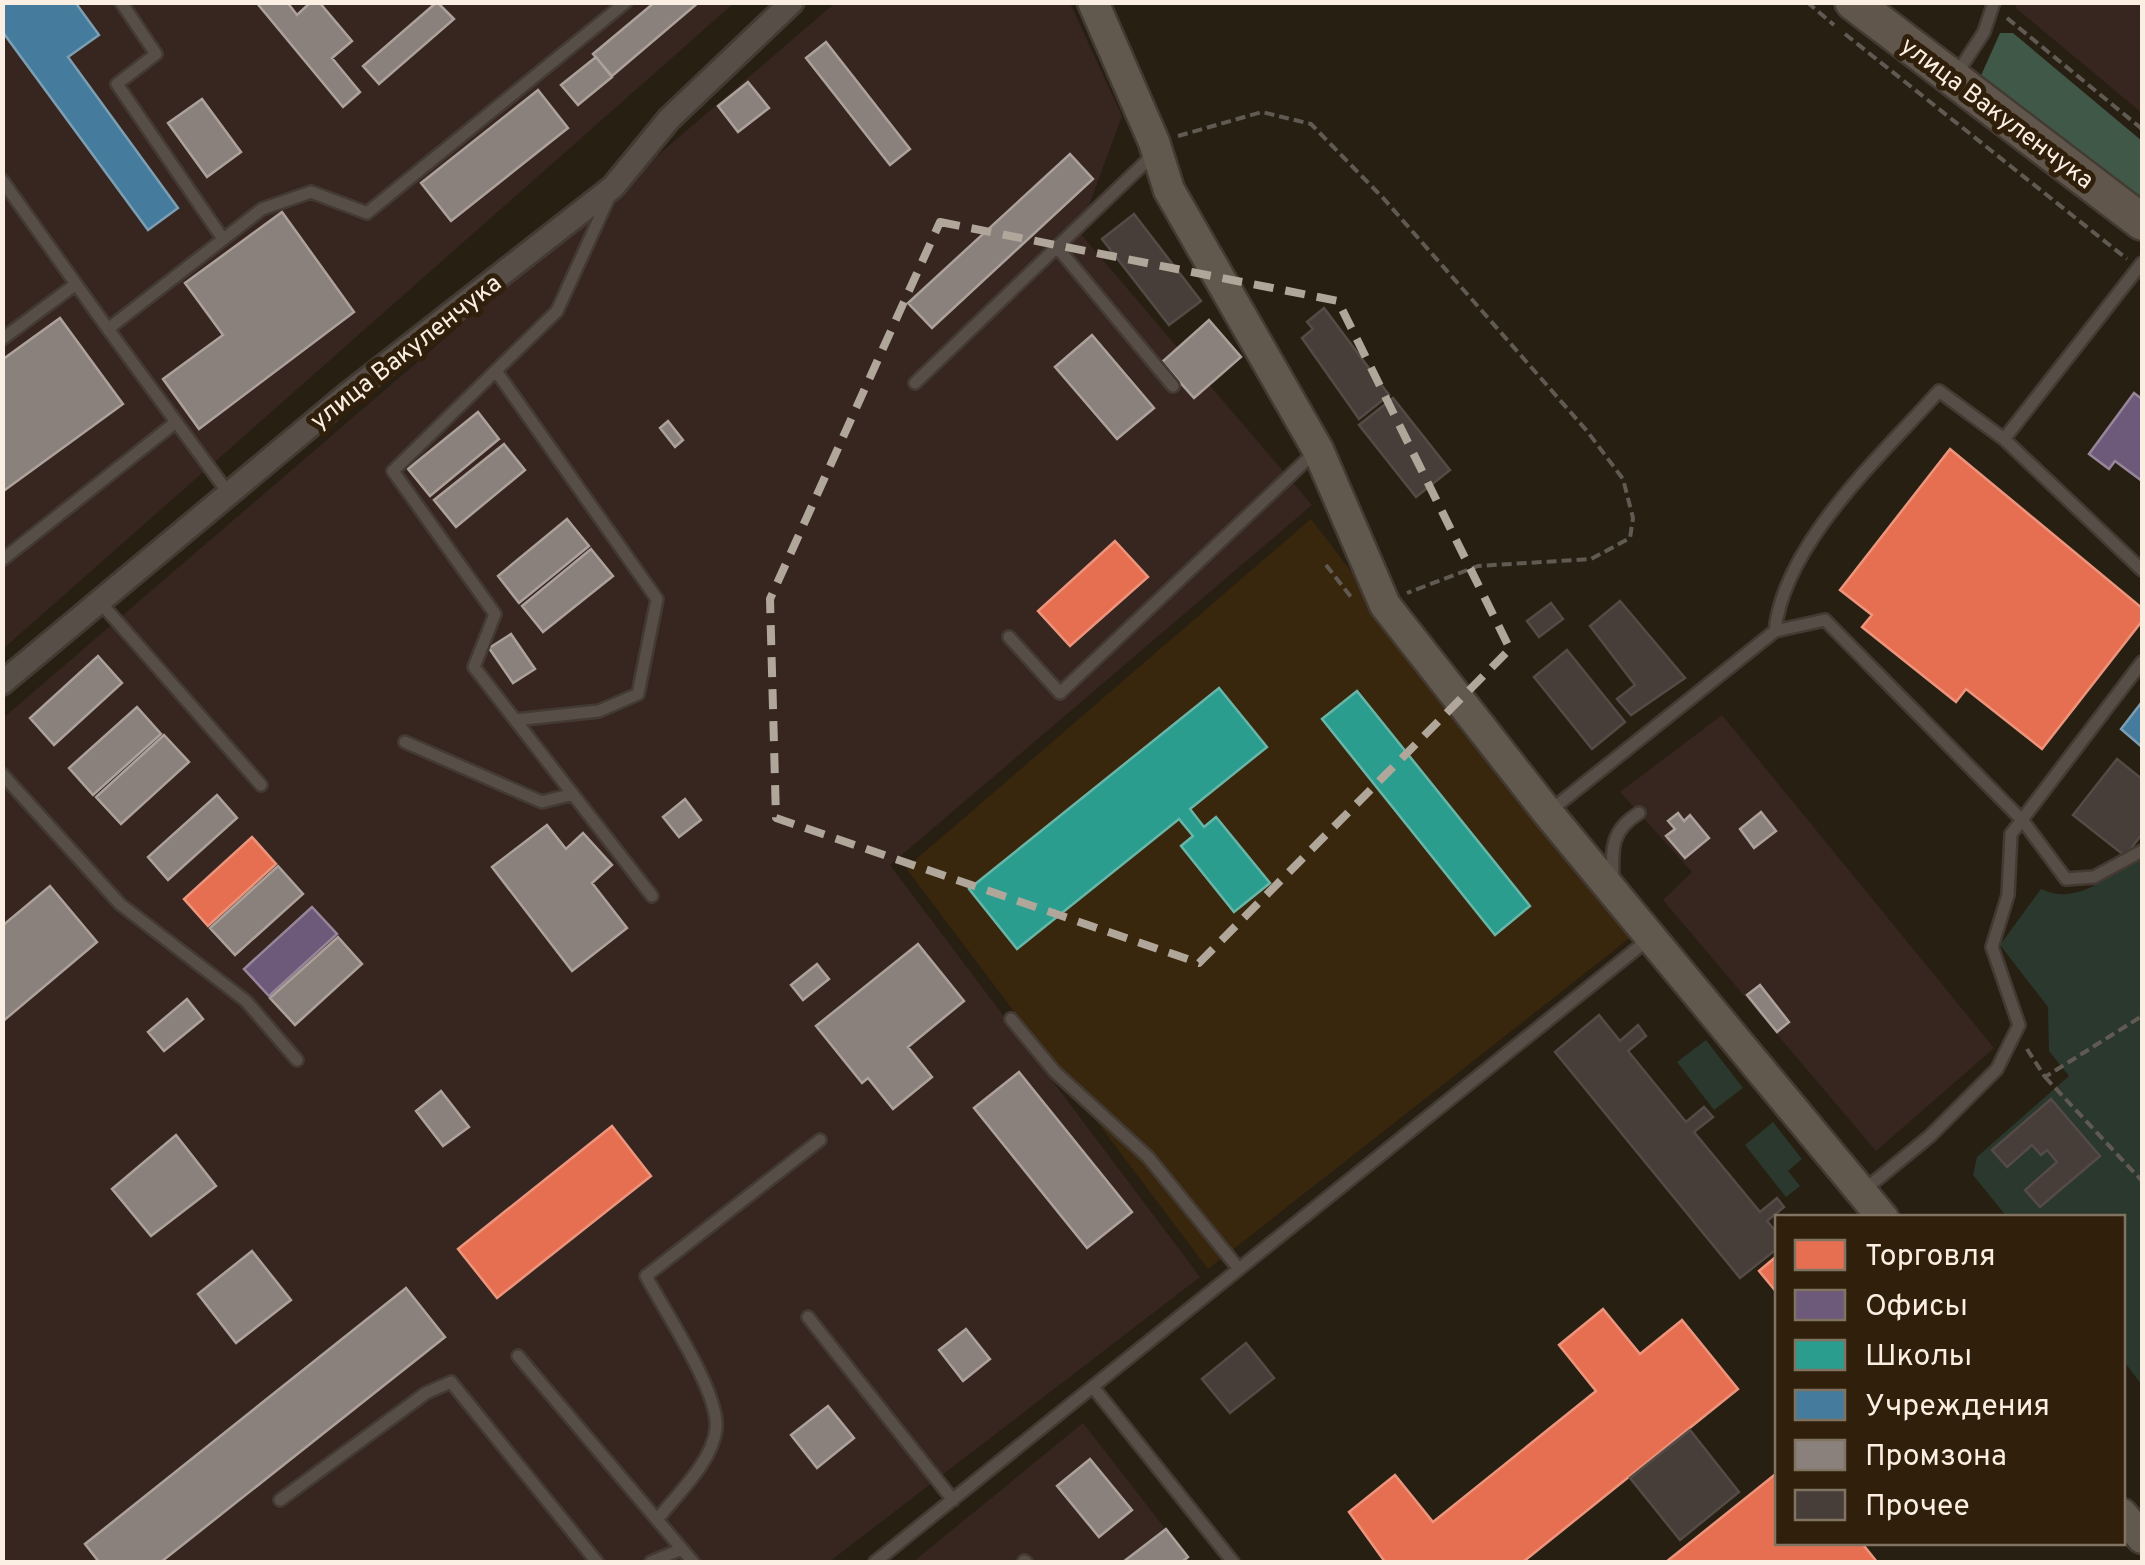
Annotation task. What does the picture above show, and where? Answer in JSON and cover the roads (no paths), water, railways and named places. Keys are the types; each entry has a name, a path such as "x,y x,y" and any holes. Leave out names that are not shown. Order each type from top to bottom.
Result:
{"main road":[{"name":"улица Вакуленчука","path":"1853,2 2142,222"}],"street":[{"name":"улица Вакуленчука","path":"2,683 229,494 614,187 669,119 792,2"},
{"path":"1094,2 1169,190 1318,450 1385,605 1548,813 1881,1215"},
{"path":"2125,1518 2142,1538"}],"lane":[{"path":"121,2 156,54 117,84 224,238"},
{"path":"108,329 262,209 311,192 368,213 626,2"},
{"path":"1954,79 1984,32 1993,4"},
{"path":"915,383 1155,147"},
{"path":"2,180 229,494"},
{"path":"614,187 557,311 393,471 495,614 474,667 652,896"},
{"path":"1057,247 1174,386"},
{"path":"2004,439 2141,266"},
{"path":"2,339 76,284"},
{"path":"496,371 657,600 638,694 599,711 515,720"},
{"path":"1776,631 1778,604 1808,547 1939,391 2004,439 2142,570"},
{"path":"2,560 176,422"},
{"path":"1009,637 1060,693 1318,450"},
{"path":"100,602 261,785"},
{"path":"1548,813 1776,631 1825,620 2022,821 2066,879 2094,877 2142,851"},
{"path":"1862,1192 1930,1136 1997,1068 2019,1025 1992,947 2008,895 2012,834 2142,662"},
{"path":"405,742 542,802 572,794"},
{"path":"2,774 120,904 246,1001 298,1060"},
{"path":"1613,893 1612,845 1619,826 1638,812"},
{"path":"875,1562 1650,938"},
{"path":"1010,1019 1055,1072 1148,1157 1239,1269"},
{"path":"657,1520 702,1464 716,1429 707,1380 680,1342 646,1276 820,1140"},
{"path":"808,1317 953,1500"},
{"path":"518,1356 693,1562"},
{"path":"280,1500 426,1394 451,1382 597,1562"},
{"path":"1093,1387 1233,1562"},
{"path":"652,1562 682,1550"}]}
